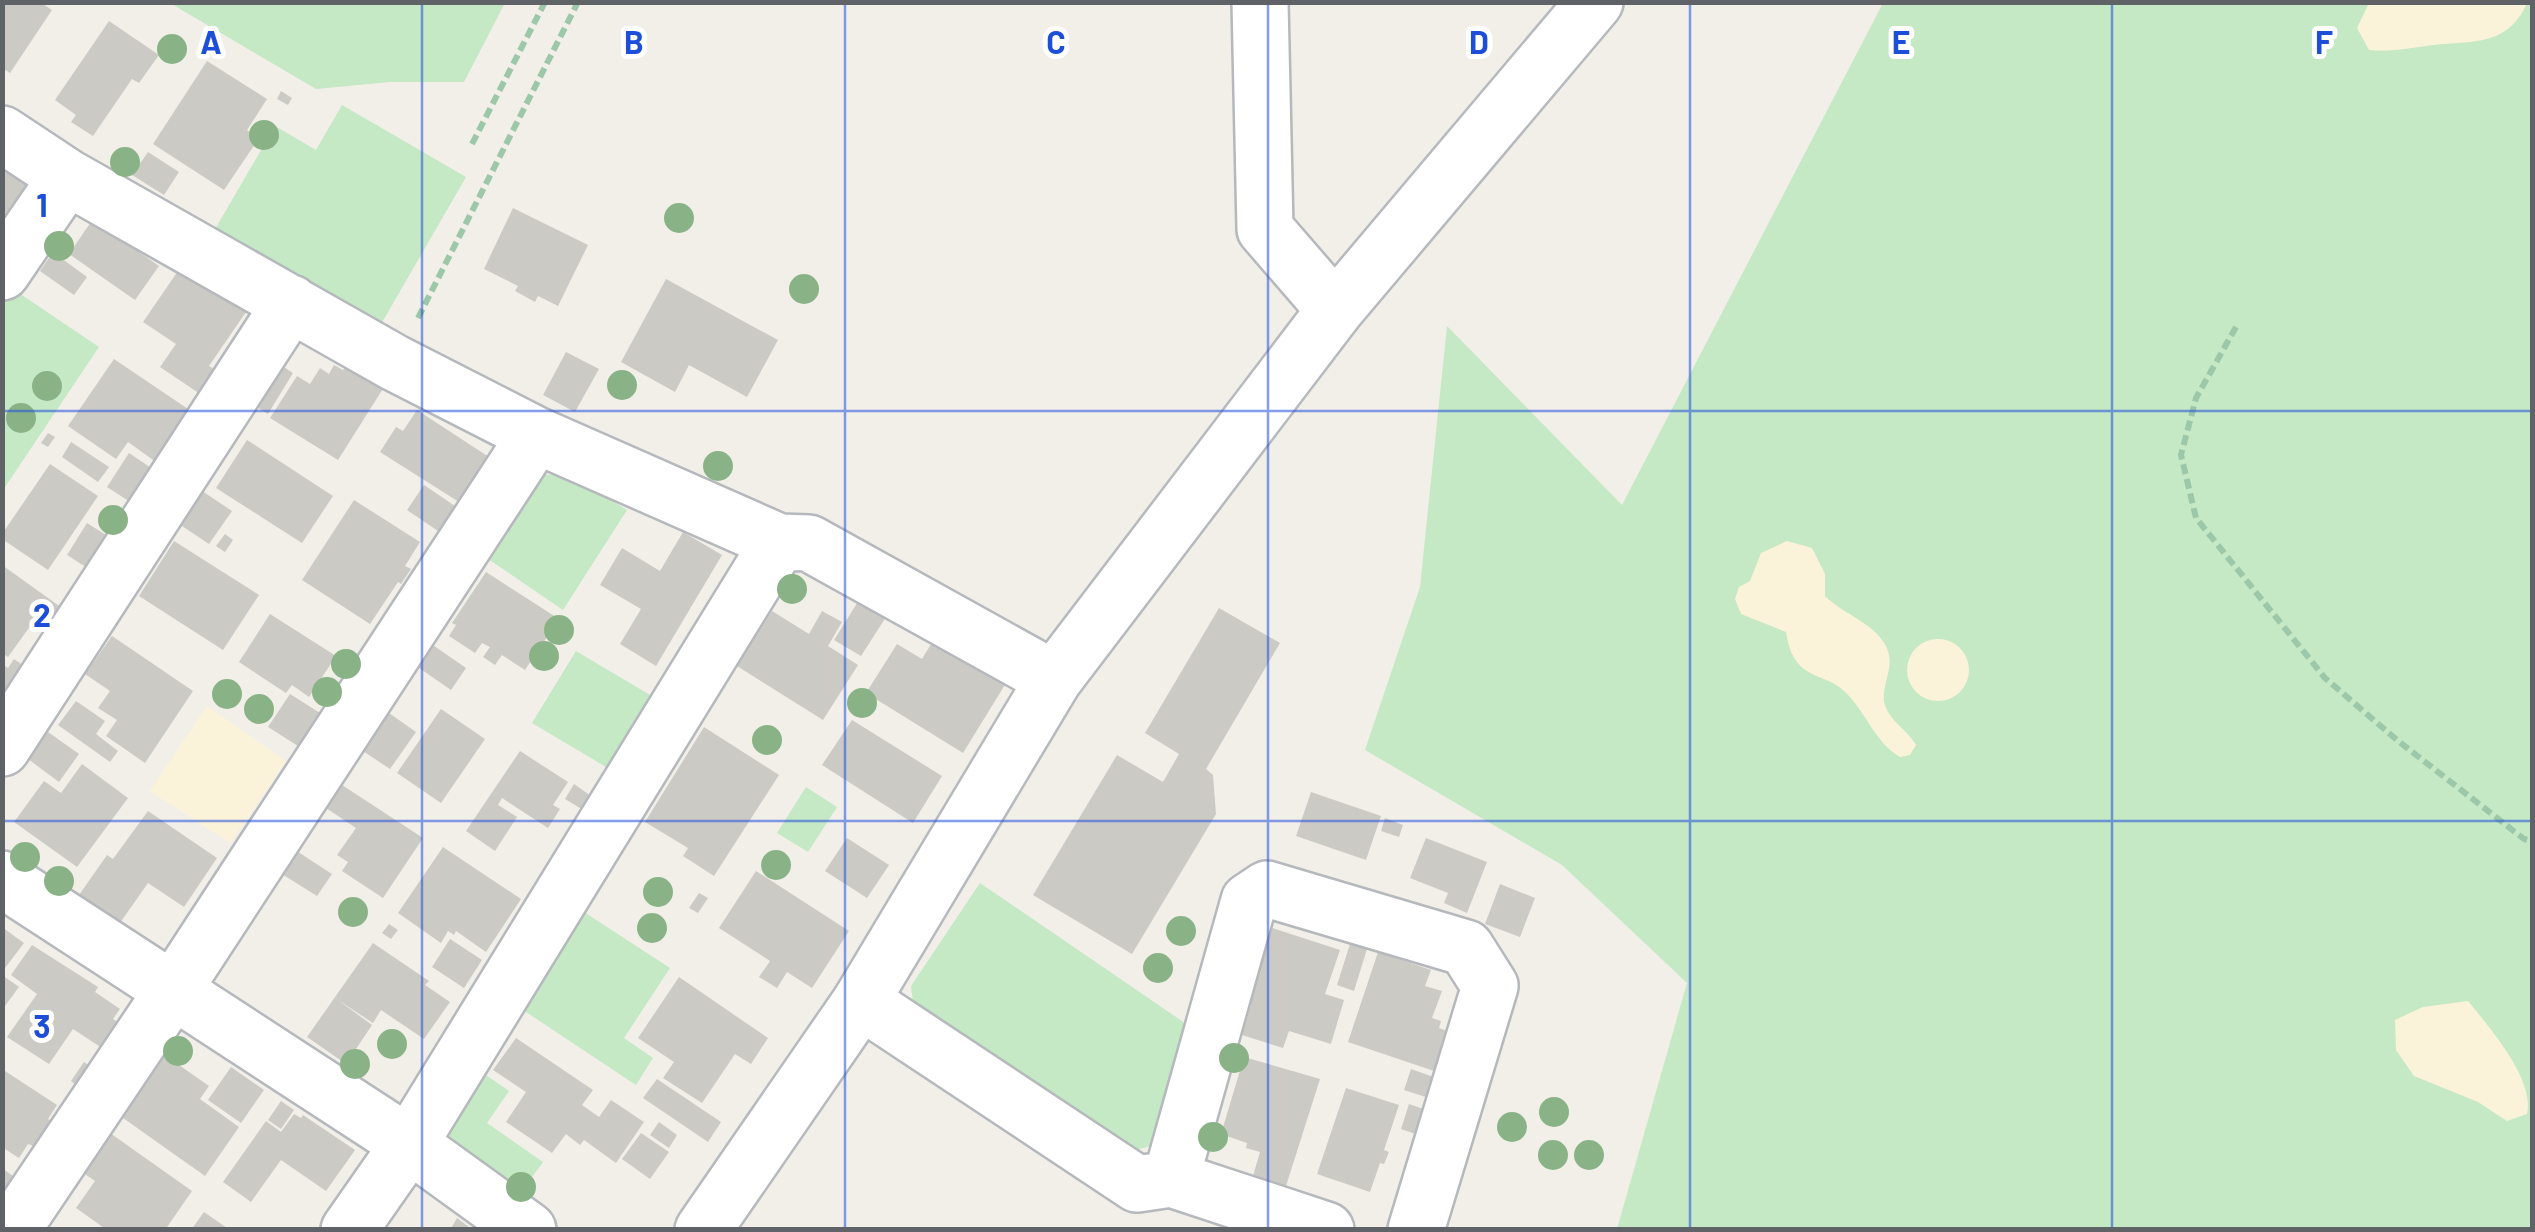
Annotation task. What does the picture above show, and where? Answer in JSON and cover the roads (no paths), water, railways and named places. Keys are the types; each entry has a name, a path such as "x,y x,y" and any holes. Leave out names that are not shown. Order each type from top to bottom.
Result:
{"street":[{"path":"1260,2 1265,229 1335,310"},
{"path":"703,1230 861,1001 1054,680 1335,310 1596,2"},
{"path":"2,134 67,178 395,363 536,435 779,542 808,543 1054,680"},
{"path":"2,272 67,178"},
{"path":"2,748 291,302"},
{"path":"12,1230 536,435"},
{"path":"349,1230 409,1144 779,542"},
{"path":"2,879 409,1144 528,1230"},
{"path":"1171,1179 1249,902 1267,888 1466,948 1490,986 1416,1230"},
{"path":"861,1001 1137,1184 1171,1179 1326,1230"}]}
